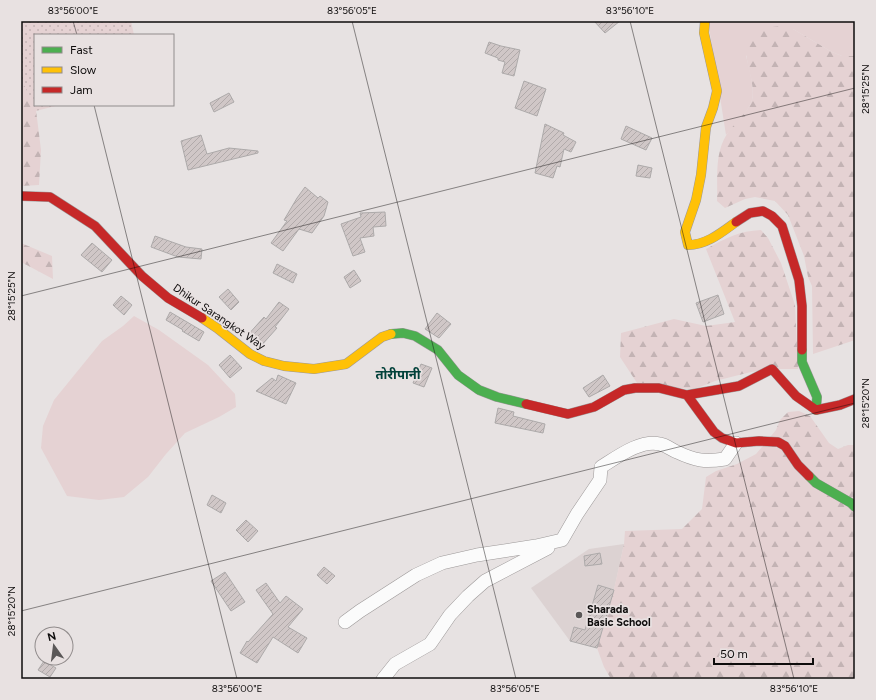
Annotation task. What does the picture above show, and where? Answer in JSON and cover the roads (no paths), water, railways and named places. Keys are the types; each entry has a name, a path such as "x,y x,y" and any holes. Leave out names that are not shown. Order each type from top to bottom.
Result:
{"street":[{"path":"704,21 704,32 717,91 706,127 701,175 697,194 685,232 688,244 697,245 713,238 750,213 763,211 772,216 782,226 799,280 802,306 802,362 817,396 816,410"},
{"name":"Dhikur Sarangkot Way","path":"21,196 50,197 95,226 142,276 168,298 217,328 250,354 264,361 292,367 314,369 332,367 346,364 370,348 382,337 394,333 402,333 415,336 438,350 458,375 479,390 497,397 556,412 568,414 594,407 624,390 635,388 659,388 687,395"},
{"path":"855,399 840,405 816,410 796,396 772,369 738,386 687,395 714,432 722,438 736,443 759,441 778,442 785,446 798,465 816,483 851,503 855,507"},
{"path":"383,679 395,664 430,644 450,615 485,581 562,540 577,514 600,480 601,467 626,451 642,445 660,444 689,458 708,462 726,459 736,443"},
{"path":"345,622 416,575 442,563 477,555 536,546 562,540"}],"place":[{"name":"Sharada Basic School","path":"579,615"}],"district":[{"name":"तोरीपानी","path":"398,374"}]}
